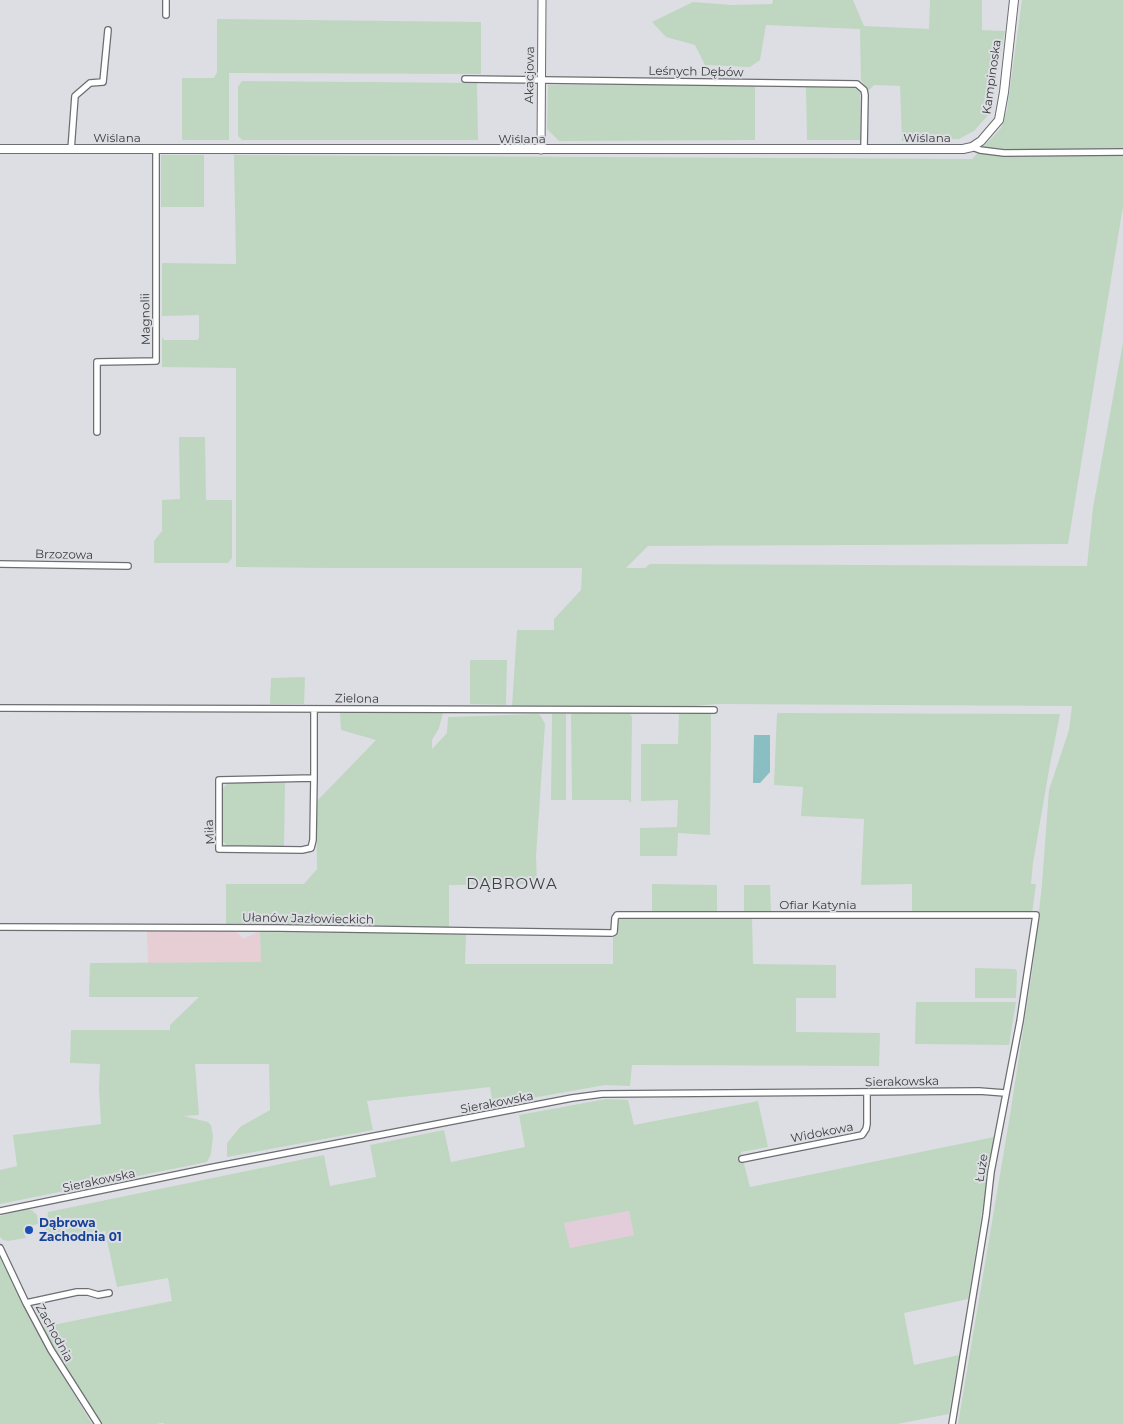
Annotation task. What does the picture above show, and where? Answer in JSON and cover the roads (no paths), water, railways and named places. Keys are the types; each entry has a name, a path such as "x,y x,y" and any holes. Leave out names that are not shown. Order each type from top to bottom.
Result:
{"main road":[{"name":"Kampinoska","path":"972,147 989,134 999,120 1014,0"},
{"name":"Wiślana","path":"0,149 541,150 674,148 962,149 972,147"}],"street":[{"path":"166,0 166,15"},
{"name":"Akacjowa","path":"541,150 542,0"},
{"path":"71,150 75,96 90,83 103,82 108,30"},
{"name":"Leśnych Dębów","path":"465,79 857,84 864,90 865,95 864,149"},
{"path":"972,147 1004,153 1123,152"},
{"name":"Magnolii","path":"98,432 97,362 156,361 156,149"},
{"name":"Brzozowa","path":"0,564 128,566"},
{"name":"Zielona","path":"0,708 714,710"},
{"name":"Miła","path":"314,709 314,778 313,840 311,848 302,850 219,849 219,780 314,778"},
{"name":"Ofiar Katynia","path":"615,931 614,918 617,915 1036,915"},
{"name":"Łuże","path":"952,1424 986,1216 991,1172 1020,1021 1036,915"},
{"name":"Ułanów Jazłowieckich","path":"0,927 279,928 612,933 615,931"},
{"name":"Sierakowska","path":"0,1211 209,1168 611,1093 980,1091 1005,1093"},
{"name":"Widokowa","path":"742,1159 862,1135 867,1124 867,1092"},
{"name":"Zachodnia","path":"0,1248 26,1303 58,1363 98,1424"},
{"path":"26,1303 77,1292 88,1292 98,1295 109,1293"}],"water":[{"path":"754,735 770,735 770,772 760,783 753,783"}],"place":[{"name":"Dąbrowa Zachodnia 01","path":"29,1230"}],"district":[{"name":"DĄBROWA","path":"512,885"}]}
